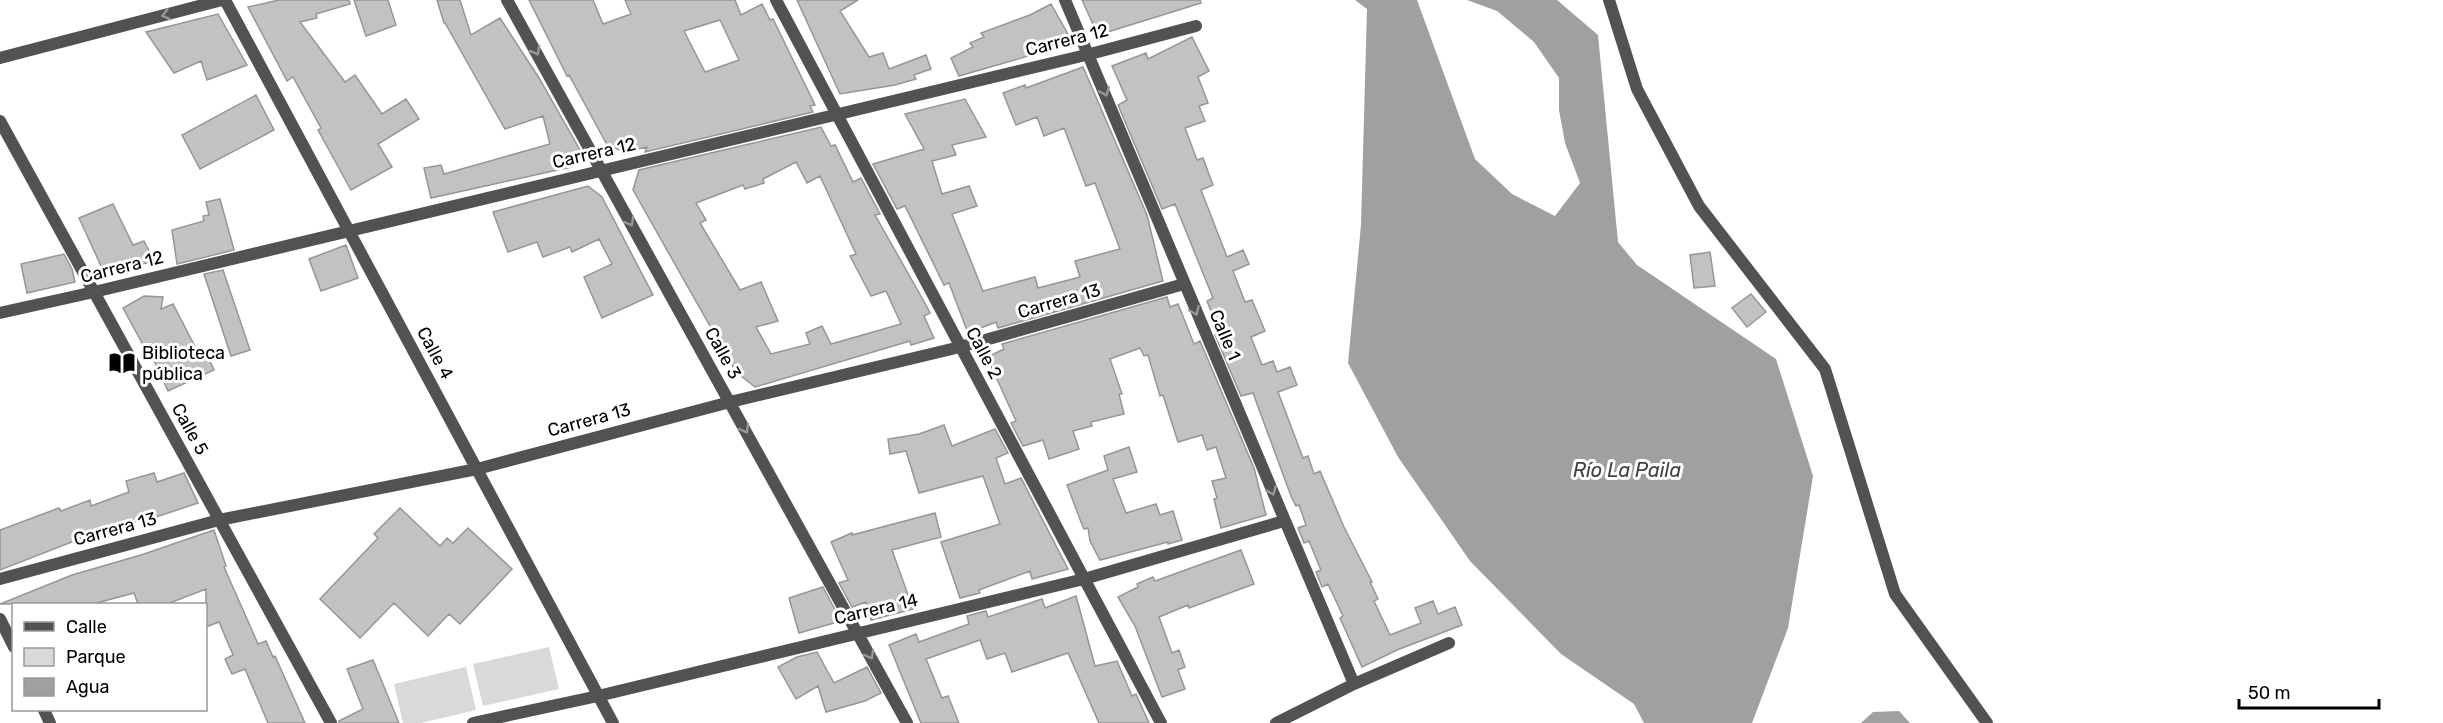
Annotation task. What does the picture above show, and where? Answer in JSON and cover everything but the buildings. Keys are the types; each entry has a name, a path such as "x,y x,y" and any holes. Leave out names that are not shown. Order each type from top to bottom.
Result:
{"street":[{"path":"0,58 224,0"},
{"name":"Calle 4","path":"224,0 613,723"},
{"name":"Calle 3","path":"507,0 907,723"},
{"name":"Calle 2","path":"776,0 1161,723"},
{"name":"Calle 1","path":"1065,0 1090,54 1184,284 1354,684"},
{"path":"1609,0 1637,89 1699,206 1825,369 1895,594 1987,723"},
{"name":"Carrera 12","path":"0,313 1090,54 1196,26"},
{"name":"Calle 5","path":"0,121 331,723"},
{"name":"Carrera 13","path":"0,579 219,520 477,469 730,402 960,347 1184,284"},
{"name":"Carrera 14","path":"473,723 598,696 1084,579 1284,521"},
{"path":"0,619 12,643"},
{"path":"1276,723 1354,684 1449,643"}],"green space":[{"path":"549,647 559,689 483,706 473,664"},
{"path":"466,667 476,710 421,723 403,723 394,684"}],"water":[{"name":"Río La Paila","path":"1355,0 1417,0 1475,159 1512,194 1555,216 1580,183 1565,143 1559,110 1559,78 1534,42 1497,11 1467,0 1557,0 1598,35 1618,242 1637,265 1776,359 1813,476 1788,628 1752,723 1644,723 1634,704 1561,654 1470,561 1398,457 1348,363 1361,225 1367,9"},
{"path":"1899,711 1910,723 1861,723 1873,712"}],"place":[{"name":"Biblioteca pública","path":"122,363"}]}
